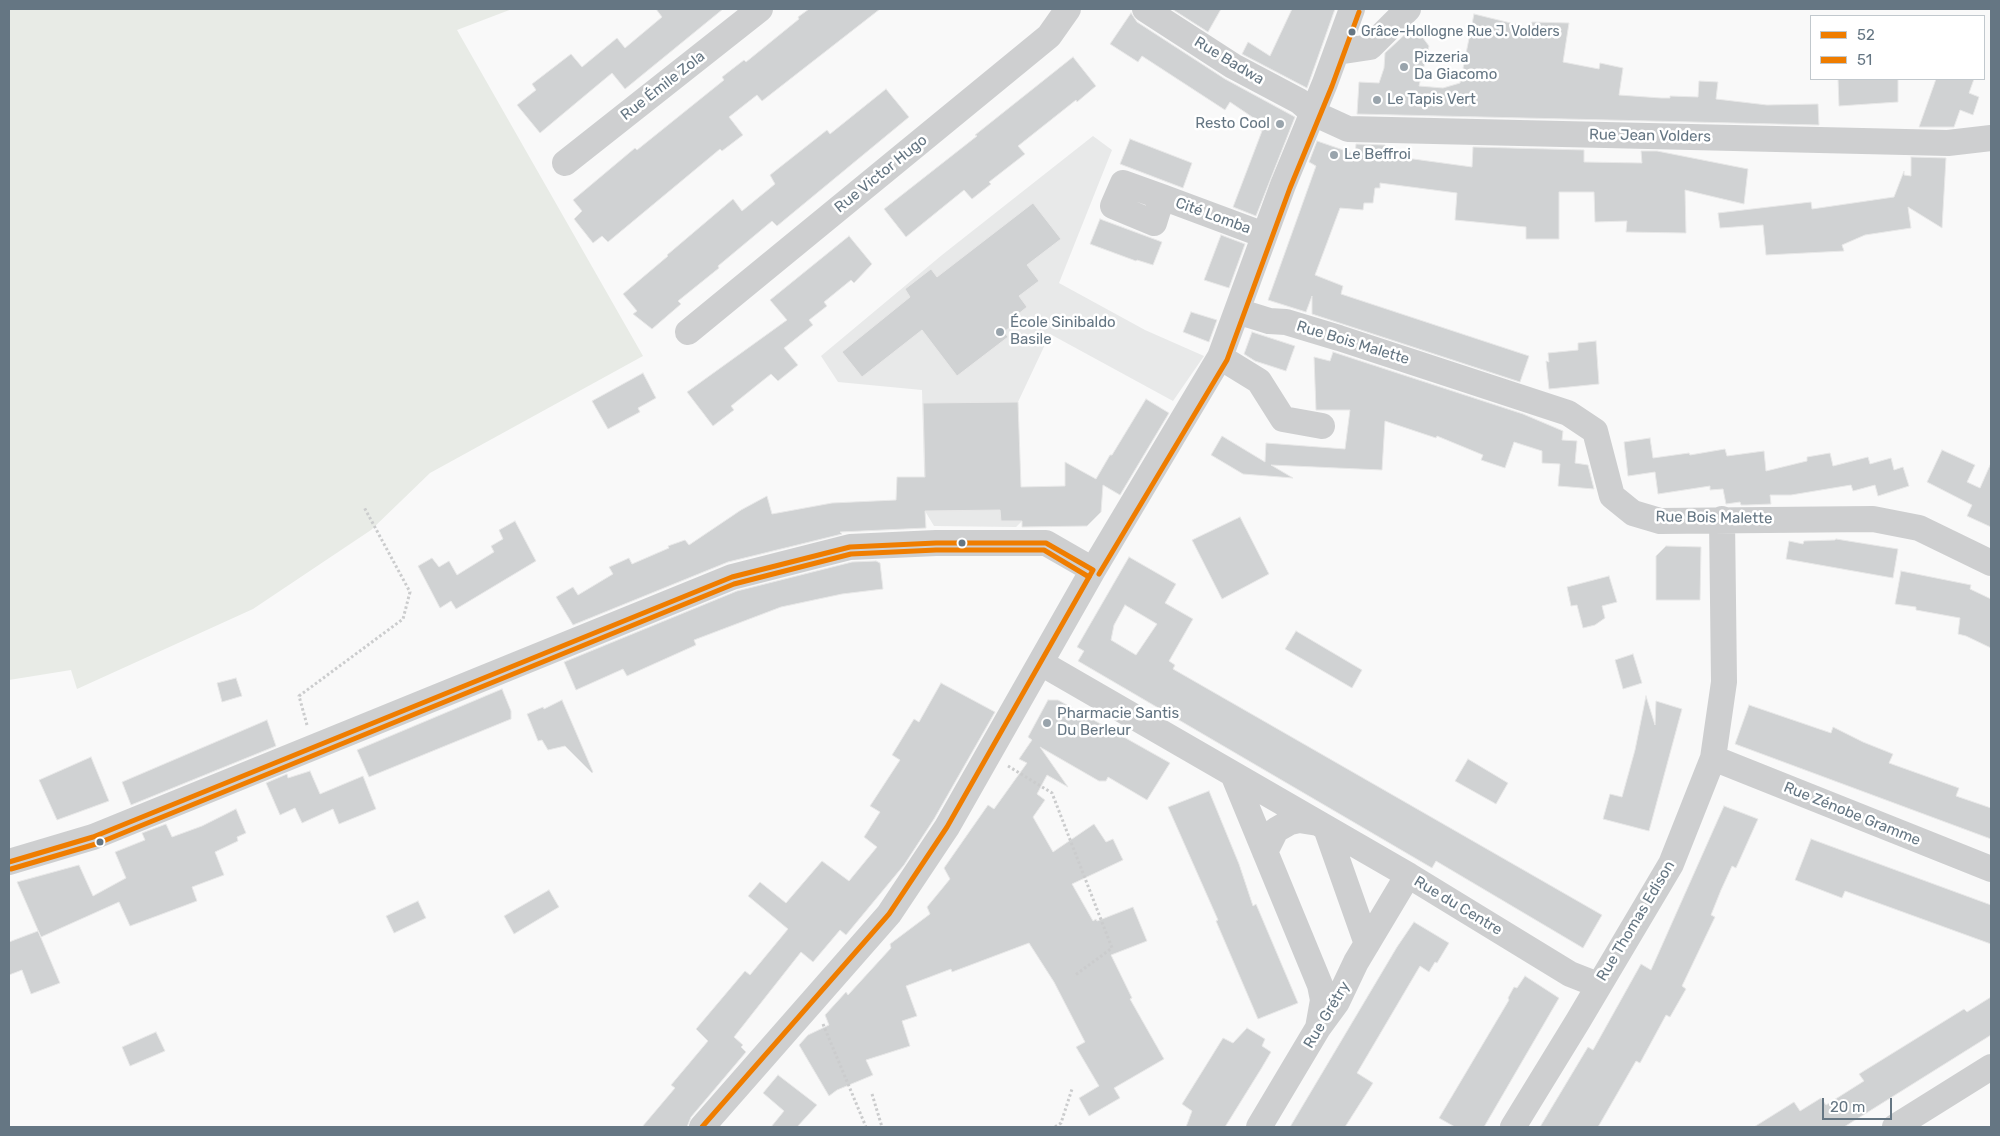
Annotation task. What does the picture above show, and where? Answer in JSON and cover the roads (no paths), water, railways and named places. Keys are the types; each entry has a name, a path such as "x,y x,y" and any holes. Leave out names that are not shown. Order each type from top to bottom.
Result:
{"street":[{"name":"Rue Émile Zola","path":"566,163 760,9"},
{"name":"Rue Victor Hugo","path":"688,332 1049,36 1068,9"},
{"name":"Rue Badwa","path":"1145,9 1233,66 1299,101 1313,113"},
{"path":"702,1127 889,914 948,827 1093,570 1220,357 1282,185 1313,113 1352,9"},
{"path":"1337,52 1370,47 1408,9"},
{"name":"Rue Jean Volders","path":"1313,113 1348,129 1948,143 1991,138"},
{"name":"Cité Lomba","path":"1162,197 1264,235"},
{"name":"Rue Bois Malette","path":"1237,311 1269,321 1286,322 1358,344 1568,413 1595,431 1612,496 1633,513 1660,521 1873,519 1919,528 1991,563"},
{"path":"1220,357 1259,382 1282,419 1322,426"},
{"name":"Rue Thomas Edison","path":"1512,1127 1672,864 1713,758 1724,682 1722,519"},
{"path":"9,862 93,836 732,577 850,547 936,543 1046,544 1093,570"},
{"name":"Rue du Centre","path":"1041,663 1408,875 1570,974 1598,985"},
{"name":"Rue Zénobe Gramme","path":"1713,758 1991,869"},
{"path":"1233,774 1322,993 1323,1000 1318,1028"},
{"name":"Rue du Centre","path":"1265,852 1276,830 1290,822 1299,820 1322,826"},
{"path":"1308,956 1317,968 1331,973 1343,969 1365,947 1322,826"},
{"name":"Rue Grétry","path":"1259,1127 1318,1028 1340,997 1365,947 1408,875"},
{"path":"1895,1127 1991,1067"}],"place":[{"name":"Grâce-Hollogne Rue J. Volders","path":"1352,32"},
{"name":"Pizzeria Da Giacomo","path":"1404,67"},
{"name":"Le Tapis Vert","path":"1377,100"},
{"name":"Resto Cool","path":"1280,124"},
{"name":"Le Beffroi","path":"1334,155"},
{"name":"École Sinibaldo Basile","path":"1000,332"},
{"name":"Pharmacie Santis Du Berleur","path":"1047,723"}]}
